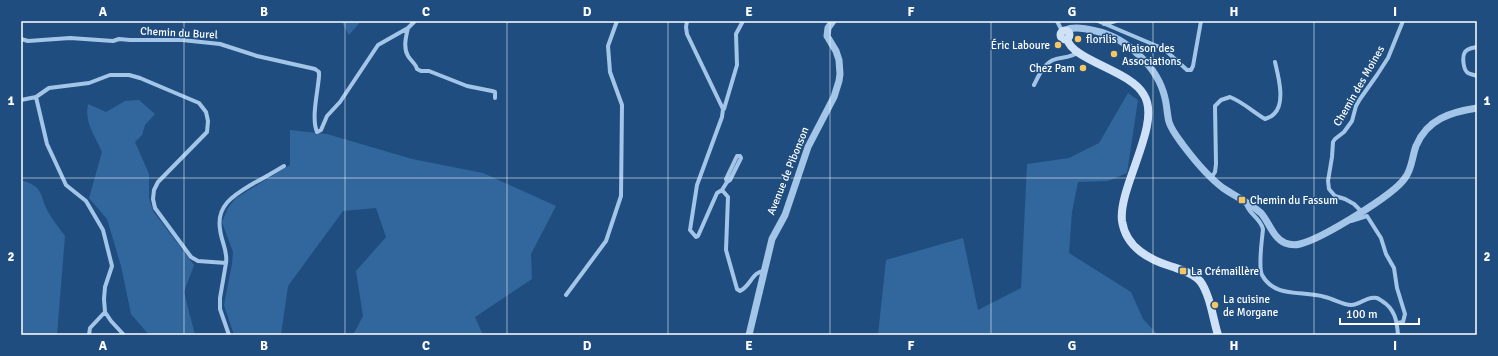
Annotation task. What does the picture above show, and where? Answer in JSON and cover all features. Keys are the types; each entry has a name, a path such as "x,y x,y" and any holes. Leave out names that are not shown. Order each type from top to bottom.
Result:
{"main road":[{"path":"1066,34 1069,45 1078,52 1129,79 1145,96 1147,104 1147,127 1124,200 1122,222 1129,240 1141,254 1164,265 1184,271 1200,280 1207,295 1218,335"}],"street":[{"path":"415,21 408,28 406,48 407,55 416,65 417,69 421,71 429,71 466,86 495,92 495,98"},
{"path":"566,295 606,241 621,196 622,105 610,72 608,46 617,21"},
{"path":"687,21 686,27 688,34 723,109"},
{"path":"727,182 726,179 737,156 740,156 741,158 730,180 722,190 717,192 702,231 698,236 696,236 690,230 698,185 722,116 737,65 736,34 743,21"},
{"name":"Avenue de Pibonson","path":"749,335 772,240 784,215 808,147 834,97 839,82 839,60 836,51 827,36 828,28 833,21"},
{"path":"1057,21 1066,34 1081,29 1097,31 1114,38 1134,50 1144,60 1154,74 1165,98 1169,122 1174,132 1187,150 1211,178 1261,213 1266,218 1276,236 1280,240 1292,244 1305,243 1349,220 1398,186 1410,169 1417,146 1426,130 1432,123 1452,113 1477,108"},
{"path":"1098,21 1164,49 1187,70 1191,70 1193,66 1201,21"},
{"path":"1104,24 1116,21"},
{"name":"Chemin des Moines","path":"1362,212 1345,198 1336,196 1329,188 1328,182 1333,142 1335,138 1344,132 1352,121 1356,106 1360,99 1388,58 1403,21"},
{"name":"Chemin du Burel","path":"21,39 28,41 70,38 113,41 119,39 182,40 220,44 257,56 315,69 319,72 315,116 317,132 321,130 327,116 340,102 378,45 408,28"},
{"path":"1477,47 1465,51 1464,56 1465,70 1477,76"},
{"path":"1034,85 1042,68 1054,59 1072,56 1078,52"},
{"path":"1211,178 1216,172 1215,106 1221,100 1230,97 1241,101 1256,114 1265,119 1274,114 1279,104 1281,84 1275,62"},
{"path":"21,100 36,97 50,88 89,83 110,75 129,75 140,78 199,103 206,112 208,121 207,132 158,182 154,190 153,199 155,208 191,257 198,261 226,263"},
{"path":"36,97 47,144 66,186 86,201 103,230 112,266 105,287 105,312 124,335"},
{"path":"229,335 220,309 220,298 227,256 220,230 220,218 225,206 233,196 284,166"},
{"path":"722,190 728,197 726,250 737,289 740,291 744,289 756,273 765,270"},
{"path":"1246,203 1247,207 1262,224 1262,274 1275,289 1286,292 1325,296 1350,305 1357,305 1369,298 1377,298 1391,308 1397,323 1398,335"},
{"path":"1349,220 1352,221 1367,216 1381,238 1386,254 1394,268 1397,288 1405,314 1403,322 1397,323"},
{"path":"89,335 90,328 105,312"}],"shaded area":[{"path":"341,21 361,21 349,35"},
{"path":"1128,93 1138,100 1127,173 1108,181 1078,182 1072,212 1069,253 1131,292 1143,319 1158,335 878,335 886,260 963,238 978,310 1021,288 1027,164 1069,158 1099,143"},
{"path":"139,100 155,114 145,125 142,135 135,142 149,174 149,198 153,211 194,265 184,292 195,335 149,335 131,314 121,266 107,219 89,198 102,152 89,123 87,111 88,104 106,112 125,101"},
{"path":"290,130 327,134 412,159 483,173 556,206 531,254 532,279 475,317 483,335 353,335 363,316 356,271 386,237 376,208 343,211 288,286 281,335 234,335 224,305 233,252 222,222 228,208 236,198 290,165"},
{"path":"21,180 35,186 41,193 46,208 65,236 57,335 21,335"}],"place":[{"name":"florilis","path":"1078,39"},
{"name":"Éric Laboure","path":"1058,45"},
{"name":"Maison des Associations","path":"1114,54"},
{"name":"Chez Pam","path":"1083,68"},
{"name":"Chemin du Fassum","path":"1242,200"},
{"name":"La Crémaillère","path":"1183,271"},
{"name":"La cuisine de Morgane","path":"1215,305"}]}
